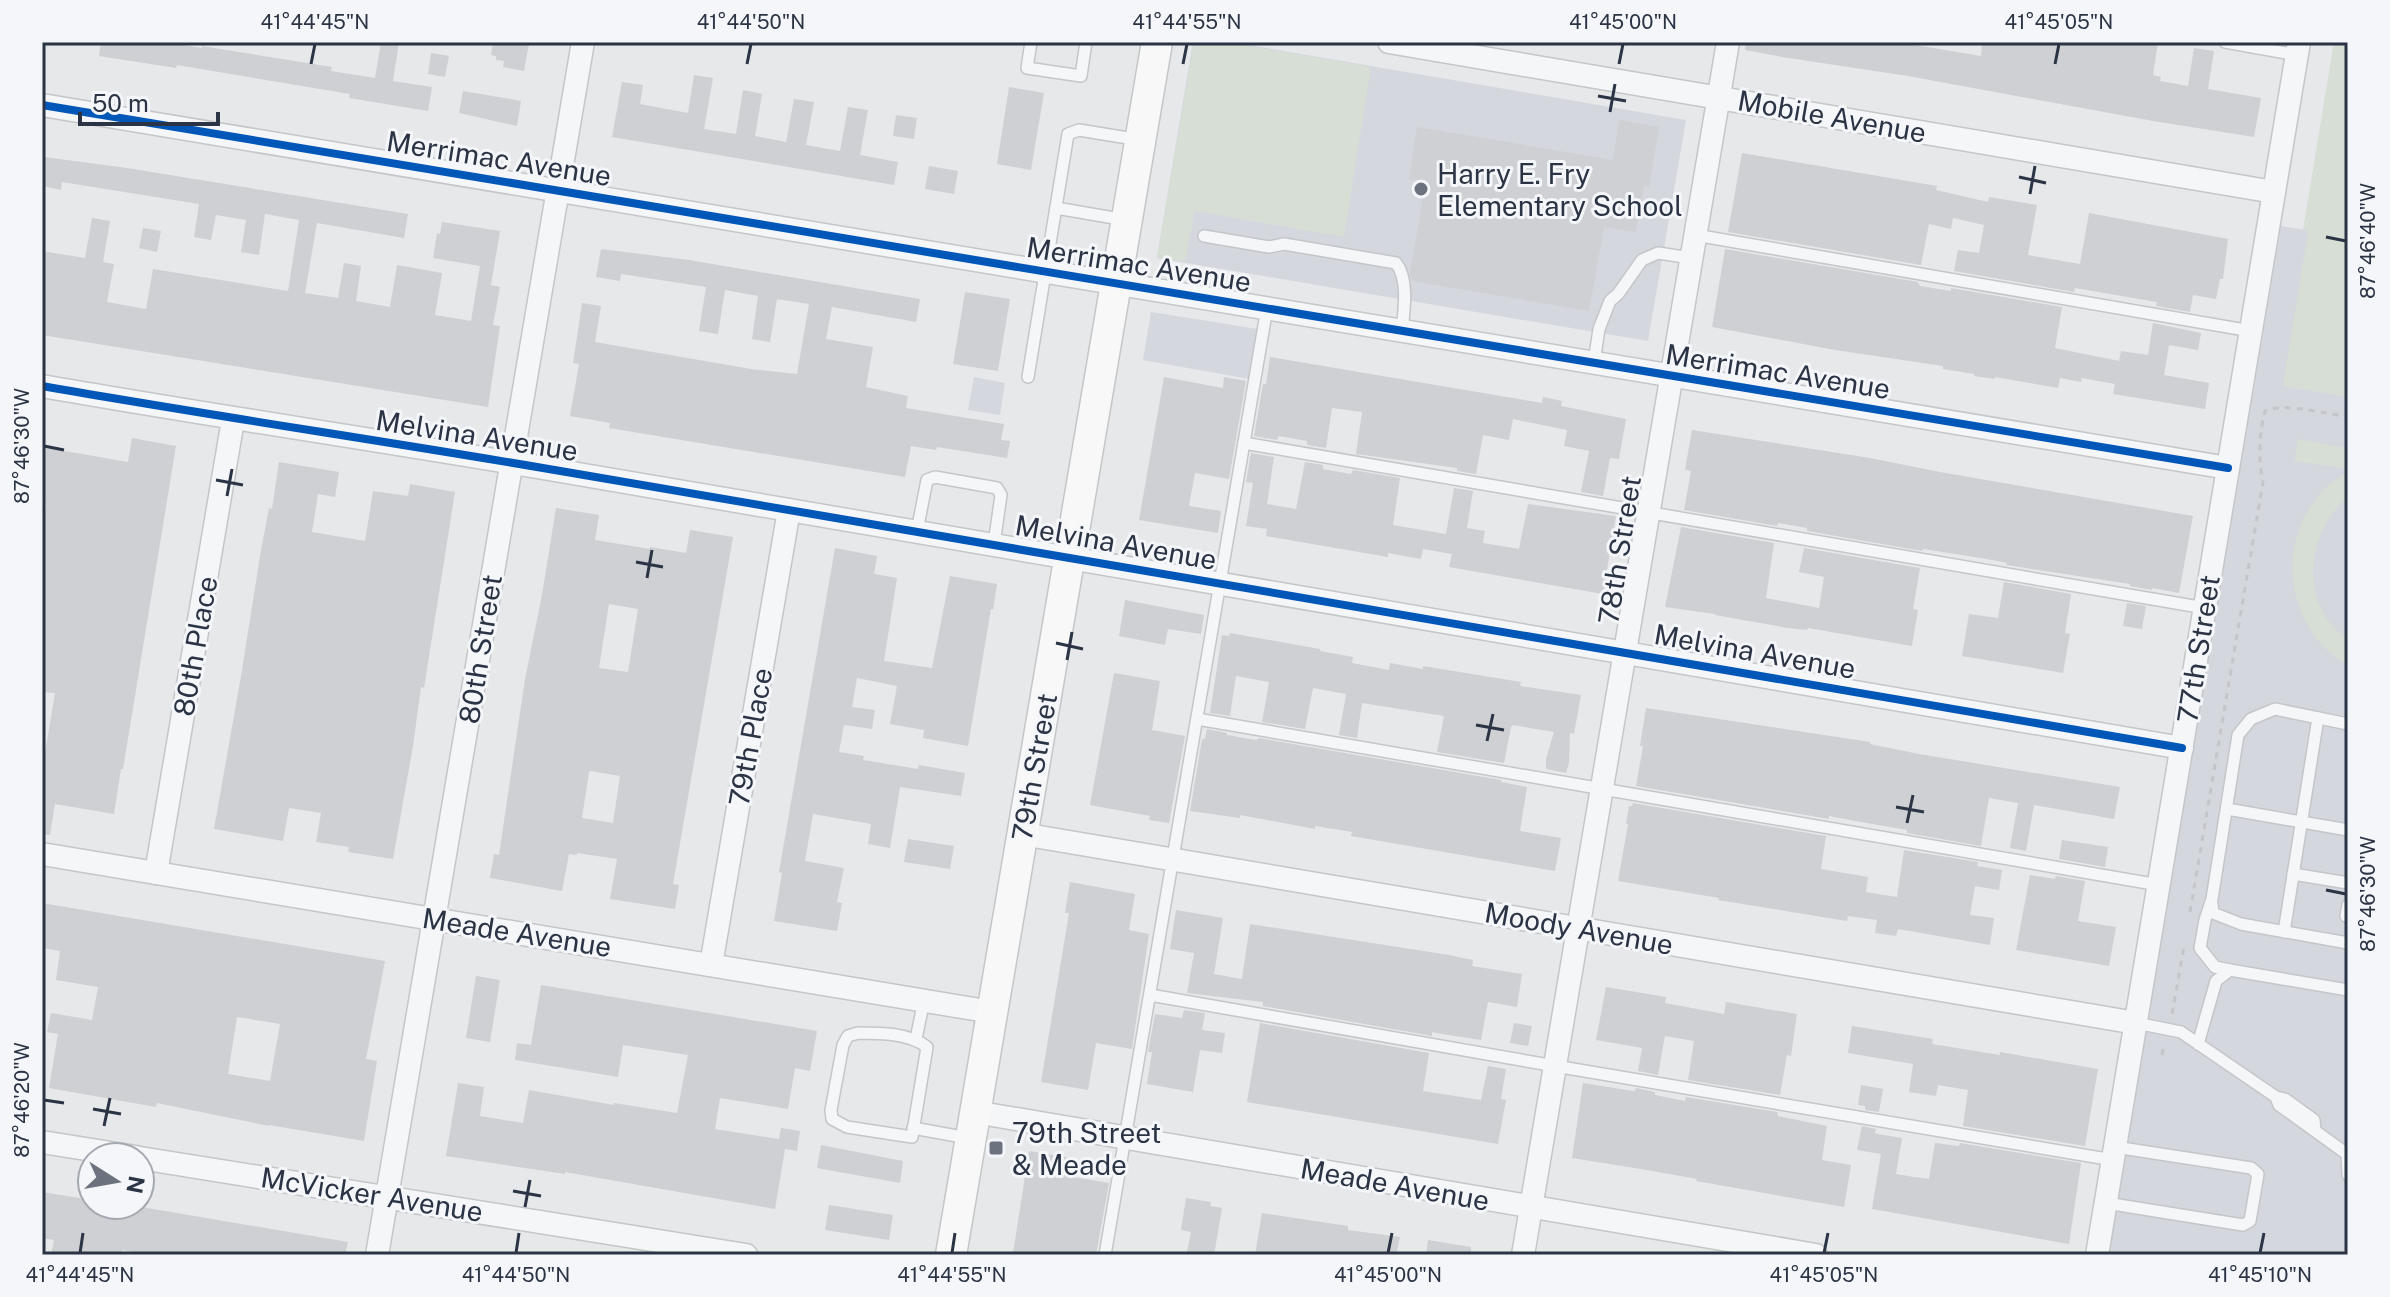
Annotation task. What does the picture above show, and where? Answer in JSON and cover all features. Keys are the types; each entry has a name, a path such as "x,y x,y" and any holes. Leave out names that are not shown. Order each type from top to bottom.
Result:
{"main road":[{"name":"79th Street","path":"951,1255 1157,42"}],"street":[{"name":"80th Street","path":"377,1255 583,42"},
{"name":"Mobile Avenue","path":"1389,42 2274,192"},
{"name":"78th Street","path":"1523,1255 1728,42"},
{"name":"77th Street","path":"2097,1255 2298,48"},
{"name":"Merrimac Avenue","path":"42,105 2228,468"},
{"name":"Melvina Avenue","path":"42,386 1221,582 2182,748"},
{"name":"80th Place","path":"156,873 233,420"},
{"name":"79th Place","path":"711,965 789,510"},
{"name":"Moody Avenue","path":"1022,834 2136,1023"},
{"name":"Meade Avenue","path":"42,854 992,1012"},
{"name":"Meade Avenue","path":"973,1125 1125,1138 1816,1255"},
{"name":"McVicker Avenue","path":"42,1142 76,1147"},
{"name":"McVicker Avenue","path":"156,1160 746,1255"}],"lane":[{"path":"1031,42 1027,68 1081,76 1086,42"},
{"path":"2225,42 2298,48"},
{"path":"1028,377 1068,134 1079,130 1140,140"},
{"path":"1056,208 1127,220"},
{"path":"1695,235 2251,331"},
{"path":"1204,236 1269,247 1284,244 1396,263 1401,270 1405,304 1402,330"},
{"path":"1594,362 1599,329 1610,301 1642,260 1658,253 1691,258"},
{"path":"1105,1255 1267,308"},
{"path":"1244,443 2205,608"},
{"path":"917,531 927,480 935,477 997,488 1001,495 994,544"},
{"path":"2348,724 2275,709 2251,719 2238,735 2212,899 2200,948 2215,967 2348,990"},
{"path":"2284,932 2318,718"},
{"path":"1197,719 2159,885"},
{"path":"2227,809 2348,830"},
{"path":"2293,874 2348,883"},
{"path":"2212,899 2213,913 2241,924 2348,943"},
{"path":"2198,1044 2216,981 2230,970"},
{"path":"1150,995 1555,1066 2114,1154 2251,1168 2258,1174 2250,1221 2243,1225 2106,1203"},
{"path":"916,1039 924,1000"},
{"path":"2136,1023 2181,1032 2276,1097 2279,1105 2347,1154 2348,1175"},
{"path":"912,1133 927,1047 916,1039 873,1033 848,1036 843,1045 831,1110 832,1119 839,1125 912,1133 973,1125"}],"path":[{"path":"2190,913 2263,482 2259,465 2260,428 2265,411 2271,408 2291,409 2348,417"},
{"path":"2162,1055 2185,943"}],"shaded area":[{"name":"Harry E. Fry Elementary School","path":"1193,42 1231,42 1686,120 1648,341 1157,258"},
{"path":"1194,42 1226,42 1371,67 1344,237 1195,211 1185,262 1157,257"},
{"path":"2334,42 2348,42 2348,397 2283,386 2308,231 2303,230"},
{"path":"2281,226 2348,237 2348,1255 2109,1255"},
{"path":"1151,312 1264,330 1255,380 1143,360"},
{"path":"974,377 1005,383 1000,415 968,410"},
{"path":"2298,439 2348,448 2348,469 2294,461"},
{"path":"2348,472 2348,497 2333,512 2323,530 2313,569 2321,608 2332,625 2348,640 2348,665 2324,647 2307,624 2296,597 2292,568 2296,540 2306,513 2323,490"}],"building":[{"path":"101,42 164,42 202,46 332,67 331,71 375,78 381,42 399,42 393,81 432,87 428,111 349,98 350,94 177,65 176,68 99,56"},
{"path":"493,42 529,44 524,71 503,67 504,61 496,60 496,56 491,55"},
{"path":"1746,42 1910,42 1981,56 1982,42 2158,42 2153,75 2161,77 2160,81 2188,86 2194,48 2214,51 2208,89 2261,98 2254,137 1782,57 1745,50"},
{"path":"431,53 449,56 445,77 428,74"},
{"path":"694,75 713,78 704,129 736,134 743,90 762,94 755,136 786,142 794,99 814,102 806,145 840,151 848,107 868,110 860,155 898,162 894,185 612,137 622,82 643,85 640,104 688,113"},
{"path":"1009,87 1044,93 1031,170 997,164"},
{"path":"463,91 521,101 517,126 459,113"},
{"path":"896,115 917,118 914,139 893,136"},
{"path":"1619,120 1659,127 1649,187 1644,186 1636,232 1604,227 1589,311 1412,281 1410,273 1426,182 1409,179 1417,127 1613,160"},
{"path":"1742,153 1937,186 1936,190 1988,202 1989,197 2037,205 2028,255 2080,264 2089,213 2228,239 2223,279 2220,279 2216,299 2193,295 2190,312 2156,306 2157,302 2075,288 2074,292 1954,271 1958,250 1979,253 1984,225 1953,218 1951,229 1929,224 1921,265 1728,232"},
{"path":"44,157 408,214 404,238 317,223 305,293 338,298 344,263 361,266 356,301 390,307 397,265 442,273 435,315 471,321 480,266 433,258 437,233 440,234 442,222 500,231 491,285 500,287 493,325 500,326 488,407 42,335 42,251 85,258 92,218 110,221 103,262 114,264 107,302 146,309 153,269 288,291 299,220 265,214 259,255 241,252 246,220 216,215 211,240 194,237 199,204 62,182 61,190 42,186"},
{"path":"929,166 958,171 954,194 925,189"},
{"path":"143,228 161,231 157,252 139,248"},
{"path":"601,249 689,260 920,299 916,322 832,307 826,339 873,347 866,387 908,396 906,408 1004,424 1001,440 1010,441 1007,458 911,446 905,477 609,428 610,423 570,416 579,364 573,363 582,303 601,306 595,342 797,374 809,304 777,299 770,342 752,339 758,296 725,290 718,334 699,331 706,287 621,274 620,281 596,277"},
{"path":"1725,249 1918,282 1920,286 1951,291 1951,288 2062,307 2055,348 2119,361 2121,351 2148,355 2153,323 2201,333 2198,350 2169,345 2164,375 2209,383 2205,409 2113,394 2115,384 2082,378 2081,382 2060,378 2058,388 1974,376 1943,369 1943,366 1712,327"},
{"path":"965,292 1010,299 998,371 953,364"},
{"path":"1270,357 1542,403 1543,397 1562,401 1561,406 1626,419 1619,459 1610,458 1603,496 1581,492 1589,451 1564,446 1567,430 1513,419 1509,440 1483,435 1476,474 1457,471 1457,468 1356,454 1362,412 1332,408 1326,448 1279,436 1277,440 1254,436"},
{"path":"1164,377 1223,388 1224,377 1246,381 1229,479 1195,473 1189,506 1221,511 1218,533 1139,520"},
{"path":"1692,430 1870,458 2193,516 2179,593 1807,531 1807,528 1778,523 1777,526 1684,510 1691,471 1685,470"},
{"path":"132,438 176,446 114,814 55,804 50,835 42,834 42,771 55,693 42,692 42,528 46,503 42,503 42,447 128,462"},
{"path":"1251,453 1274,457 1267,504 1296,509 1305,462 1351,474 1353,470 1400,478 1393,525 1446,534 1454,488 1473,491 1467,528 1485,531 1483,543 1519,549 1528,504 1616,516 1603,594 1449,567 1452,554 1423,549 1421,559 1388,553 1388,557 1266,536 1267,529 1246,526 1253,483 1246,482"},
{"path":"279,462 339,472 335,497 318,494 312,532 365,541 373,491 408,496 410,484 455,492 393,859 348,852 349,847 316,842 321,813 289,808 283,841 214,829"},
{"path":"556,508 599,515 595,540 686,553 690,530 733,537 673,884 679,885 675,909 610,899 617,859 569,854 562,891 490,878 494,854 499,855 525,679","holes":["609,604 638,609 628,672 599,668","591,771 620,776 613,823 582,818"]},
{"path":"1681,527 1774,543 1766,598 1819,608 1824,577 1799,572 1804,548 1920,568 1913,609 1918,610 1912,646 1665,607"},
{"path":"835,548 877,556 874,574 897,578 884,661 932,668 950,576 997,584 968,746 923,738 924,730 890,724 897,686 857,678 852,707 875,710 872,729 844,725 839,752 864,756 863,760 965,773 961,796 900,787 890,848 868,844 871,824 813,814 805,861 844,868 837,902 842,903 837,931 774,921 782,873 779,872"},
{"path":"2004,582 2071,594 2065,633 2070,634 2063,673 1962,656 1969,614 1998,618"},
{"path":"1125,600 1204,615 1201,634 1168,629 1165,645 1119,636"},
{"path":"2127,603 2146,606 2142,629 2123,626"},
{"path":"1230,633 1320,649 1353,657 1352,663 1389,670 1390,663 1423,669 1423,666 1581,695 1574,734 1570,733 1566,773 1546,769 1554,732 1513,725 1504,763 1437,752 1444,716 1362,703 1357,738 1339,735 1346,694 1313,688 1305,729 1262,722 1269,682 1236,676 1230,716 1210,713 1222,635 1229,636"},
{"path":"1114,673 1160,681 1152,730 1185,736 1169,823 1149,820 1150,816 1090,805"},
{"path":"1646,708 1870,742 1919,754 2120,787 2114,819 2034,805 2026,851 2010,848 2018,803 1989,798 1981,846 1829,816 1829,819 1636,786"},
{"path":"1207,729 1527,787 1520,831 1561,838 1555,871 1351,836 1352,832 1315,826 1315,829 1240,815 1240,818 1190,811 1202,739 1205,739"},
{"path":"1633,803 1826,836 1821,869 1868,877 1866,892 1897,897 1904,850 1978,862 1977,866 2002,870 1999,890 1975,886 1970,915 1994,918 1990,945 1898,929 1896,936 1875,933 1877,920 1848,916 1847,921 1618,881 1629,806"},
{"path":"908,839 954,846 950,869 904,862"},
{"path":"2062,840 2108,847 2105,867 2059,859"},
{"path":"2030,875 2085,881 2078,921 2116,927 2109,966 2016,950"},
{"path":"1070,882 1135,894 1129,930 1149,934 1132,1049 1096,1043 1088,1090 1041,1082 1069,913 1065,913"},
{"path":"42,903 385,961 366,1059 377,1061 364,1141 157,1103 156,1107 49,1088 58,1034 47,1032 51,1013 92,1020 98,987 56,980 60,951 42,948","holes":["237,1017 280,1024 270,1081 228,1074"]},
{"path":"1176,910 1223,918 1214,974 1242,979 1250,924 1449,955 1473,960 1472,966 1522,974 1517,1007 1488,1002 1481,1040 1432,1032 1432,1036 1263,1006 1263,1002 1187,993 1194,953 1170,949"},
{"path":"476,976 500,980 490,1042 466,1038"},
{"path":"541,985 817,1031 810,1071 795,1068 788,1109 720,1098 715,1129 779,1139 781,1128 800,1131 797,1151 785,1149 775,1209 565,1172 446,1156 458,1083 484,1087 480,1116 523,1123 529,1090 677,1113 688,1055 623,1045 618,1077 515,1060 517,1043 531,1045"},
{"path":"1606,987 1666,997 1665,1003 1724,1014 1726,1002 1797,1014 1791,1056 1787,1055 1780,1095 1688,1080 1694,1041 1665,1036 1658,1075 1638,1071 1642,1048 1596,1040"},
{"path":"1184,1010 1205,1013 1202,1030 1225,1033 1222,1053 1200,1050 1193,1092 1147,1084 1152,1052 1148,1052 1155,1014 1182,1018"},
{"path":"1260,1023 1429,1053 1423,1091 1481,1100 1488,1066 1506,1069 1501,1099 1506,1100 1498,1144 1247,1102"},
{"path":"1514,1023 1532,1026 1528,1046 1510,1043"},
{"path":"1852,1026 1933,1039 1932,1044 2098,1069 2085,1146 1963,1126 1968,1090 1938,1085 1936,1096 1909,1092 1913,1064 1848,1053"},
{"path":"1583,1083 1633,1091 1636,1088 1685,1101 1686,1097 1777,1112 1778,1116 1827,1126 1822,1160 1851,1165 1844,1207 1572,1158"},
{"path":"1861,1085 1883,1089 1879,1112 1865,1110 1865,1106 1858,1105"},
{"path":"1862,1126 1876,1129 1875,1133 1878,1134 1902,1138 1896,1174 1929,1179 1935,1143 1959,1146 1960,1143 2081,1163 2069,1244 1872,1209 1881,1154 1857,1150"},
{"path":"821,1145 903,1161 900,1183 817,1168"},
{"path":"1029,1151 1076,1159 1073,1177 1109,1183 1096,1255 1013,1253"},
{"path":"42,1192 76,1197 76,1221 156,1221 156,1209 348,1242 345,1255 150,1255 122,1250 122,1255 51,1255 54,1240 42,1238"},
{"path":"1186,1198 1211,1202 1210,1206 1222,1208 1214,1255 1187,1252 1191,1232 1181,1230"},
{"path":"829,1205 893,1215 889,1240 825,1230"},
{"path":"1262,1213 1400,1237 1396,1255 1255,1255"},
{"path":"1428,1240 1471,1247 1471,1255 1426,1255"}],"cycle path":[{"path":"42,105 2228,468"},
{"path":"42,386 743,502 2182,748"}],"place":[{"name":"Harry E. Fry Elementary School","path":"1421,189"},
{"name":"79th Street & Meade","path":"996,1148"}]}
